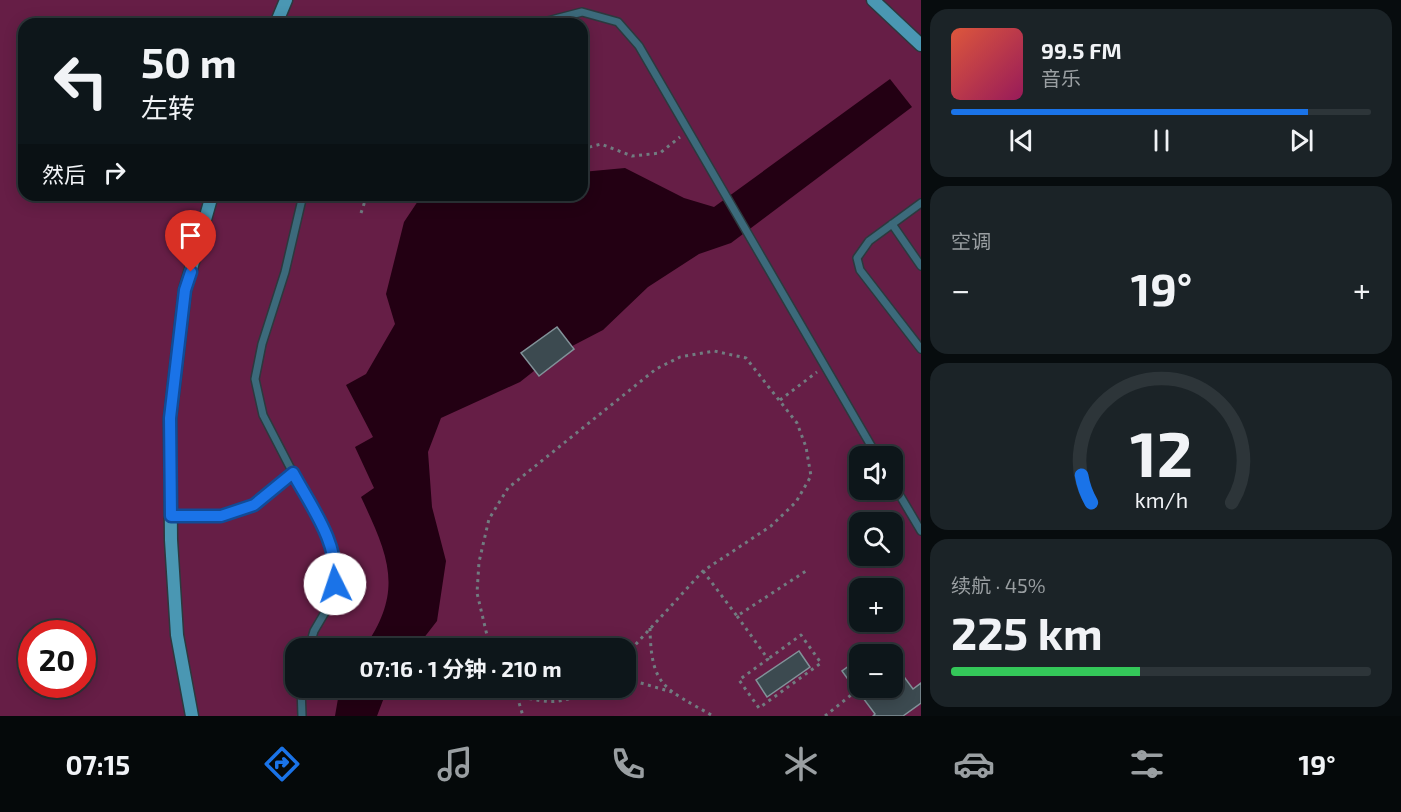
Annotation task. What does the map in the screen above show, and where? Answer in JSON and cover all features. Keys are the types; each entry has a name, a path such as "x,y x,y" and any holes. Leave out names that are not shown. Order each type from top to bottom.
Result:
{"street":[{"path":"278,18 286,0"},
{"path":"873,0 921,45"},
{"path":"192,716 177,635 171,516 170,418 185,290 210,201"}],"lane":[{"path":"559,18 582,12 618,22 639,46 871,446"},
{"path":"302,201 285,272 262,344 255,379 263,415 330,540 337,570 334,597 312,638"},
{"path":"921,202 869,241 857,258 860,270 921,349"},
{"path":"891,224 921,266"},
{"path":"171,516 221,516 254,505 293,473"},
{"path":"903,500 921,531"},
{"path":"302,698 302,716"}],"path":[{"path":"588,147 601,144 632,156 660,153 688,131"},
{"path":"362,213 365,201"},
{"path":"488,638 477,593 479,562 489,519 508,488 656,369 680,357 714,351 746,358 797,423 806,447 810,476 796,502 771,526 704,571 636,643"},
{"path":"780,400 825,366"},
{"path":"737,616 809,569"},
{"path":"704,571 768,659"},
{"path":"650,627 650,655 659,680 673,693"},
{"path":"801,635 821,663 759,708 739,680 768,659 801,635"},
{"path":"636,682 673,693 713,716"},
{"path":"825,716 849,697"},
{"path":"518,698 523,716"},
{"path":"526,698 549,703 575,698"}],"shaded area":[{"path":"0,0 921,0 921,716 0,716"},
{"path":"890,79 912,107 731,243 699,254 648,287 603,330 553,356 520,382 441,418 428,452 432,507 446,561 437,621 424,638 370,638 385,608 388,572 379,537 361,497 374,488 355,447 373,437 346,385 366,374 395,324 386,294 404,222 418,201 588,201 588,171 625,168 684,198 714,207"},
{"path":"338,698 384,698 377,716 335,716"}],"building":[{"path":"557,327 574,349 539,376 521,353"},
{"path":"799,651 810,667 767,697 756,680"},
{"path":"849,666 849,681 842,671"},
{"path":"903,675 913,689 921,683 921,703 903,716 873,716 875,714 863,698 903,698"}],"route":[{"path":"191,272 185,290 170,418 171,516 221,516 254,505 293,473 330,540 337,570 335,584"}]}
